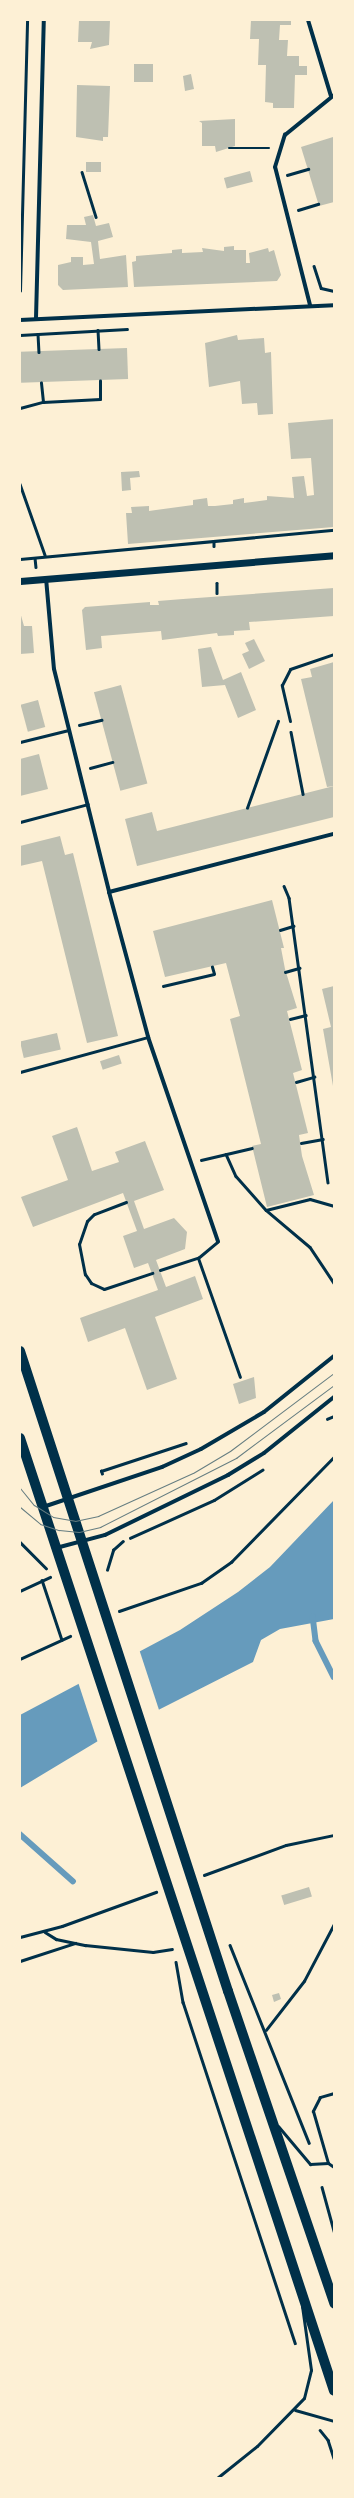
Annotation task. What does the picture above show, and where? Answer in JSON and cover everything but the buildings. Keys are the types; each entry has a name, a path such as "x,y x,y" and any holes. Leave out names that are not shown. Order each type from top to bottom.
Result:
{"main road":[{"path":"20,1351 269,2114 334,2302"},
{"path":"20,1438 67,1585 334,2391"}],"street":[{"path":"36,318 44,20"},
{"path":"308,20 333,95 285,135 275,167 310,305"},
{"path":"20,320 36,318 334,305"},
{"path":"20,581 334,555"},
{"path":"46,578 54,669 110,892 148,1037 218,1241"},
{"path":"110,892 334,834"},
{"path":"43,1507 69,1499 201,1449 264,1412 334,1356"},
{"path":"56,1548 83,1543 126,1526 239,1469 334,1396"}],"lane":[{"path":"290,721 282,685 290,669 334,654"},
{"path":"20,742 69,730"},
{"path":"20,822 88,804"},
{"path":"20,1072 148,1037"},
{"path":"126,1202 94,1214 87,1222 79,1244 85,1274 91,1283 104,1289 152,1273"},
{"path":"160,1270 198,1258 218,1241"},
{"path":"198,1258 240,1377"},
{"path":"334,2092 320,2097 313,2111 328,2163 334,2167"},
{"path":"269,2114 303,2158 316,2165 328,2163"},
{"path":"217,2478 295,2410 308,2387 311,2370 298,2284"},
{"path":"295,2410 303,2411 334,2421"}],"path":[{"path":"20,291 27,20"},
{"path":"229,148 269,148"},
{"path":"290,174 308,169"},
{"path":"82,172 96,217"},
{"path":"301,209 318,204"},
{"path":"20,335 126,329"},
{"path":"98,330 99,349"},
{"path":"38,334 39,352"},
{"path":"20,408 43,402 100,400 100,381"},
{"path":"41,383 43,402"},
{"path":"20,484 46,555"},
{"path":"20,559 35,558 46,555 334,530"},
{"path":"214,541 214,546"},
{"path":"35,558 36,569"},
{"path":"217,584 217,593"},
{"path":"247,808 285,700"},
{"path":"79,725 101,720"},
{"path":"290,721 303,794"},
{"path":"90,768 112,762"},
{"path":"284,886 293,926 328,1182"},
{"path":"280,930 293,926"},
{"path":"163,986 214,974 212,966"},
{"path":"285,972 299,968"},
{"path":"290,1019 306,1015"},
{"path":"296,1082 314,1077"},
{"path":"301,1143 322,1139"},
{"path":"191,1163 252,1148"},
{"path":"226,1154 236,1176 266,1210 310,1247 334,1283"},
{"path":"266,1210 310,1199 334,1206"},
{"path":"102,1474 101,1471 182,1441 193,1441"},
{"path":"111,1615 201,1582 231,1562 334,1457"},
{"path":"107,1572 116,1546 131,1537"},
{"path":"20,1542 38,1557 50,1577 20,1591"},
{"path":"42,1580 62,1640"},
{"path":"20,1659 72,1634"},
{"path":"200,1876 286,1845 334,1835"},
{"path":"20,1937 45,1932 164,1889"},
{"path":"265,2030 304,1981 334,1924"},
{"path":"45,1932 56,1939 75,1943 153,1952 172,1949"},
{"path":"228,1938 311,2148"},
{"path":"20,1962 75,1943"},
{"path":"170,1945 183,2002 296,2348"},
{"path":"322,2187 334,2231"},
{"path":"303,2411 308,2425 325,2433 334,2458"}],"water":[{"path":"334,1500 334,1619 280,1629 261,1640 253,1662 103,1738 20,1788 20,1715 180,1630 238,1592 270,1567"}],"pier":[{"path":"139,1649 160,1713 98,1743 78,1682"}],"waterway":[{"path":"313,1616 316,1641 334,1677"},
{"path":"20,1834 73,1881"}],"tram line":[{"path":"20,1488 34,1505 53,1517 75,1521 98,1516 193,1473 230,1451 334,1373"},
{"path":"20,1507 40,1524 59,1530 79,1532 100,1527 236,1458 334,1385"}]}
